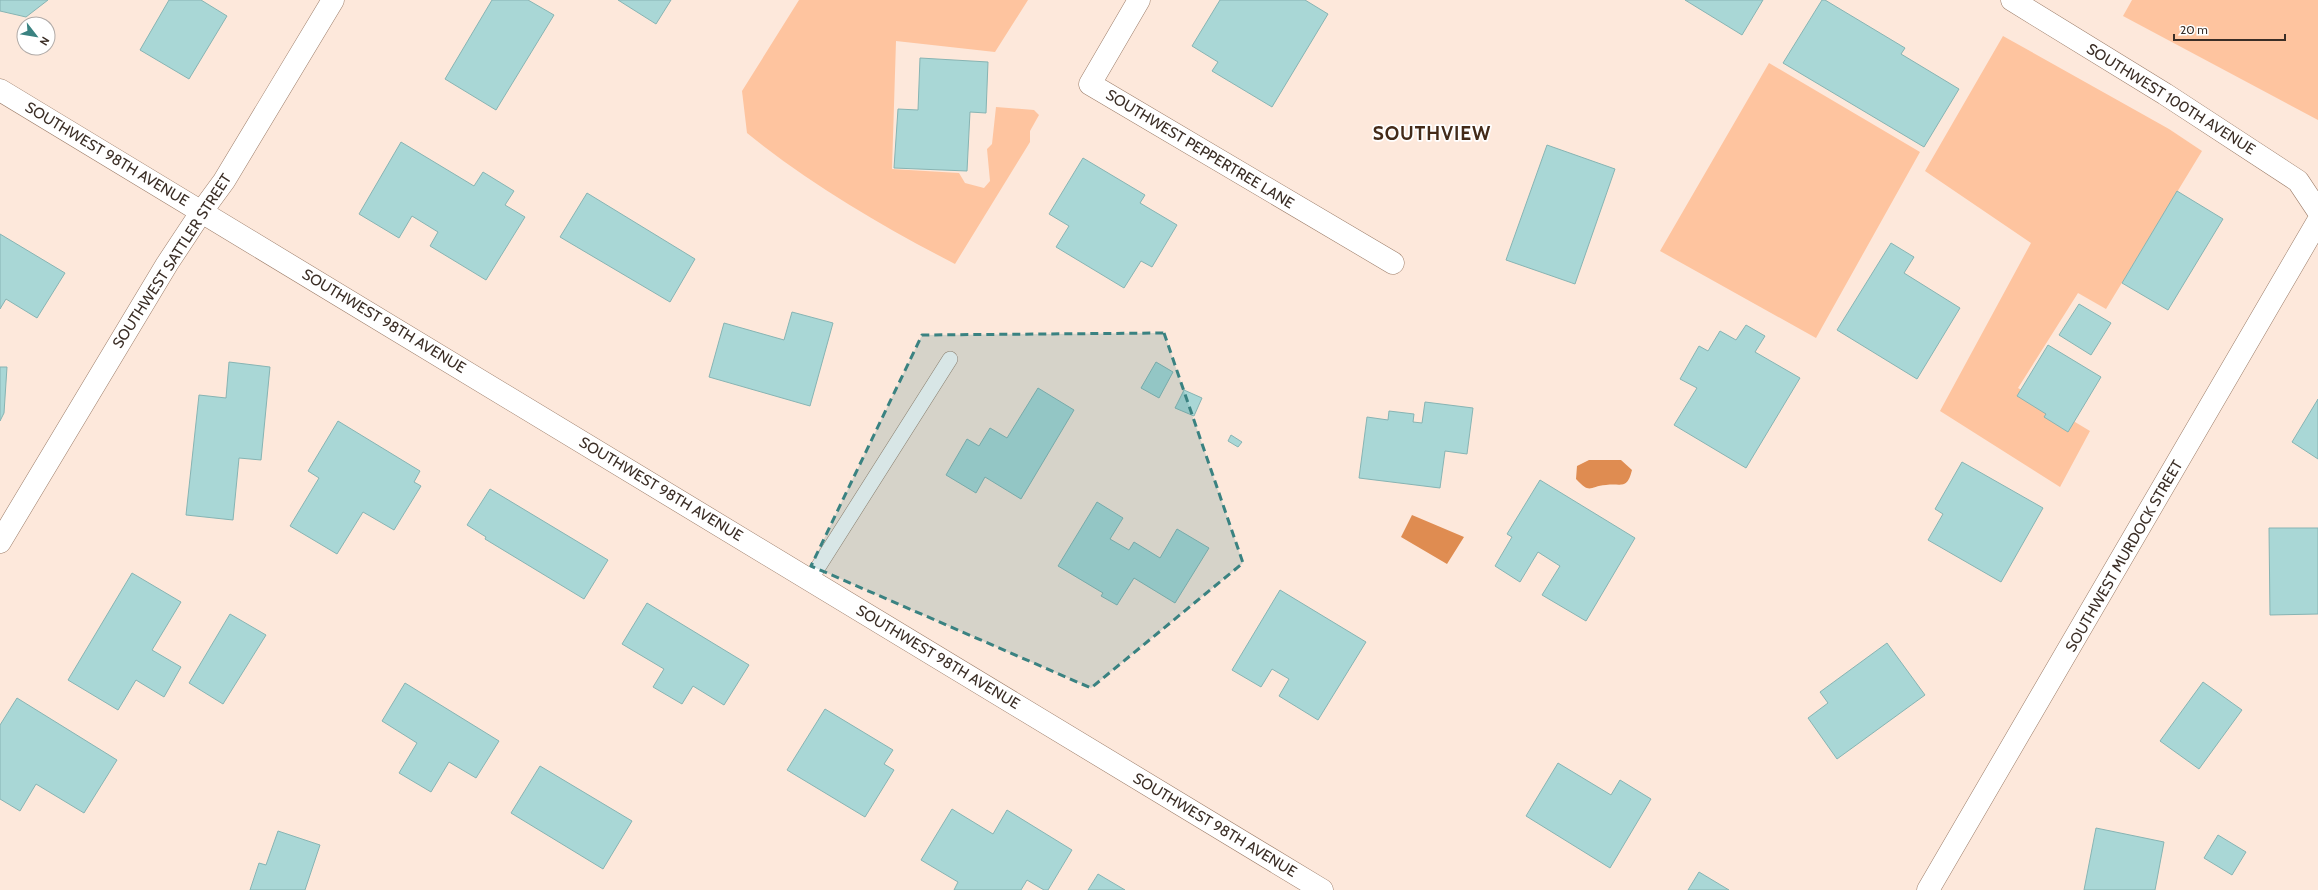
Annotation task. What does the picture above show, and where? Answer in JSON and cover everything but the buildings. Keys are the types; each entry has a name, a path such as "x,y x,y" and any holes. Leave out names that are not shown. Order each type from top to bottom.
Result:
{"street":[{"name":"SOUTHWEST SATTLER STREET","path":"0,542 166,264 224,181 333,0"},
{"name":"SOUTHWEST PEPPERTREE LANE","path":"1139,0 1090,84 1393,263"},
{"name":"SOUTHWEST 100TH AVENUE","path":"2012,0 2165,94 2298,181 2318,211"},
{"name":"SOUTHWEST 98TH AVENUE","path":"0,90 1322,890"},
{"name":"SOUTHWEST MURDOCK STREET","path":"1928,890 2318,221"}],"lane":[{"path":"810,580 950,359"}],"highlighted area":[{"path":"1164,333 1243,563 1091,688 811,566 922,335"}],"shaded area":[{"path":"799,0 1028,0 995,52 896,41 892,169 959,173 965,183 984,188 990,181 987,149 992,144 996,107 1034,110 1039,115 1030,131 1030,142 955,264 874,220 848,204 796,170 747,133 742,91"},
{"path":"2132,0 2318,0 2318,120 2123,16"},
{"path":"2003,36 2169,129 2202,151 2106,309 2078,293 2018,388 2090,431 2060,487 1940,411 2031,243 1925,171"},
{"path":"1769,63 1920,152 1816,338 1660,251"},
{"path":"1589,460 1621,460 1632,470 1626,483 1588,488 1576,479 1577,466"},
{"path":"1412,515 1464,537 1447,564 1401,537"}],"district":[{"name":"SOUTHVIEW","path":"1432,133"}]}
